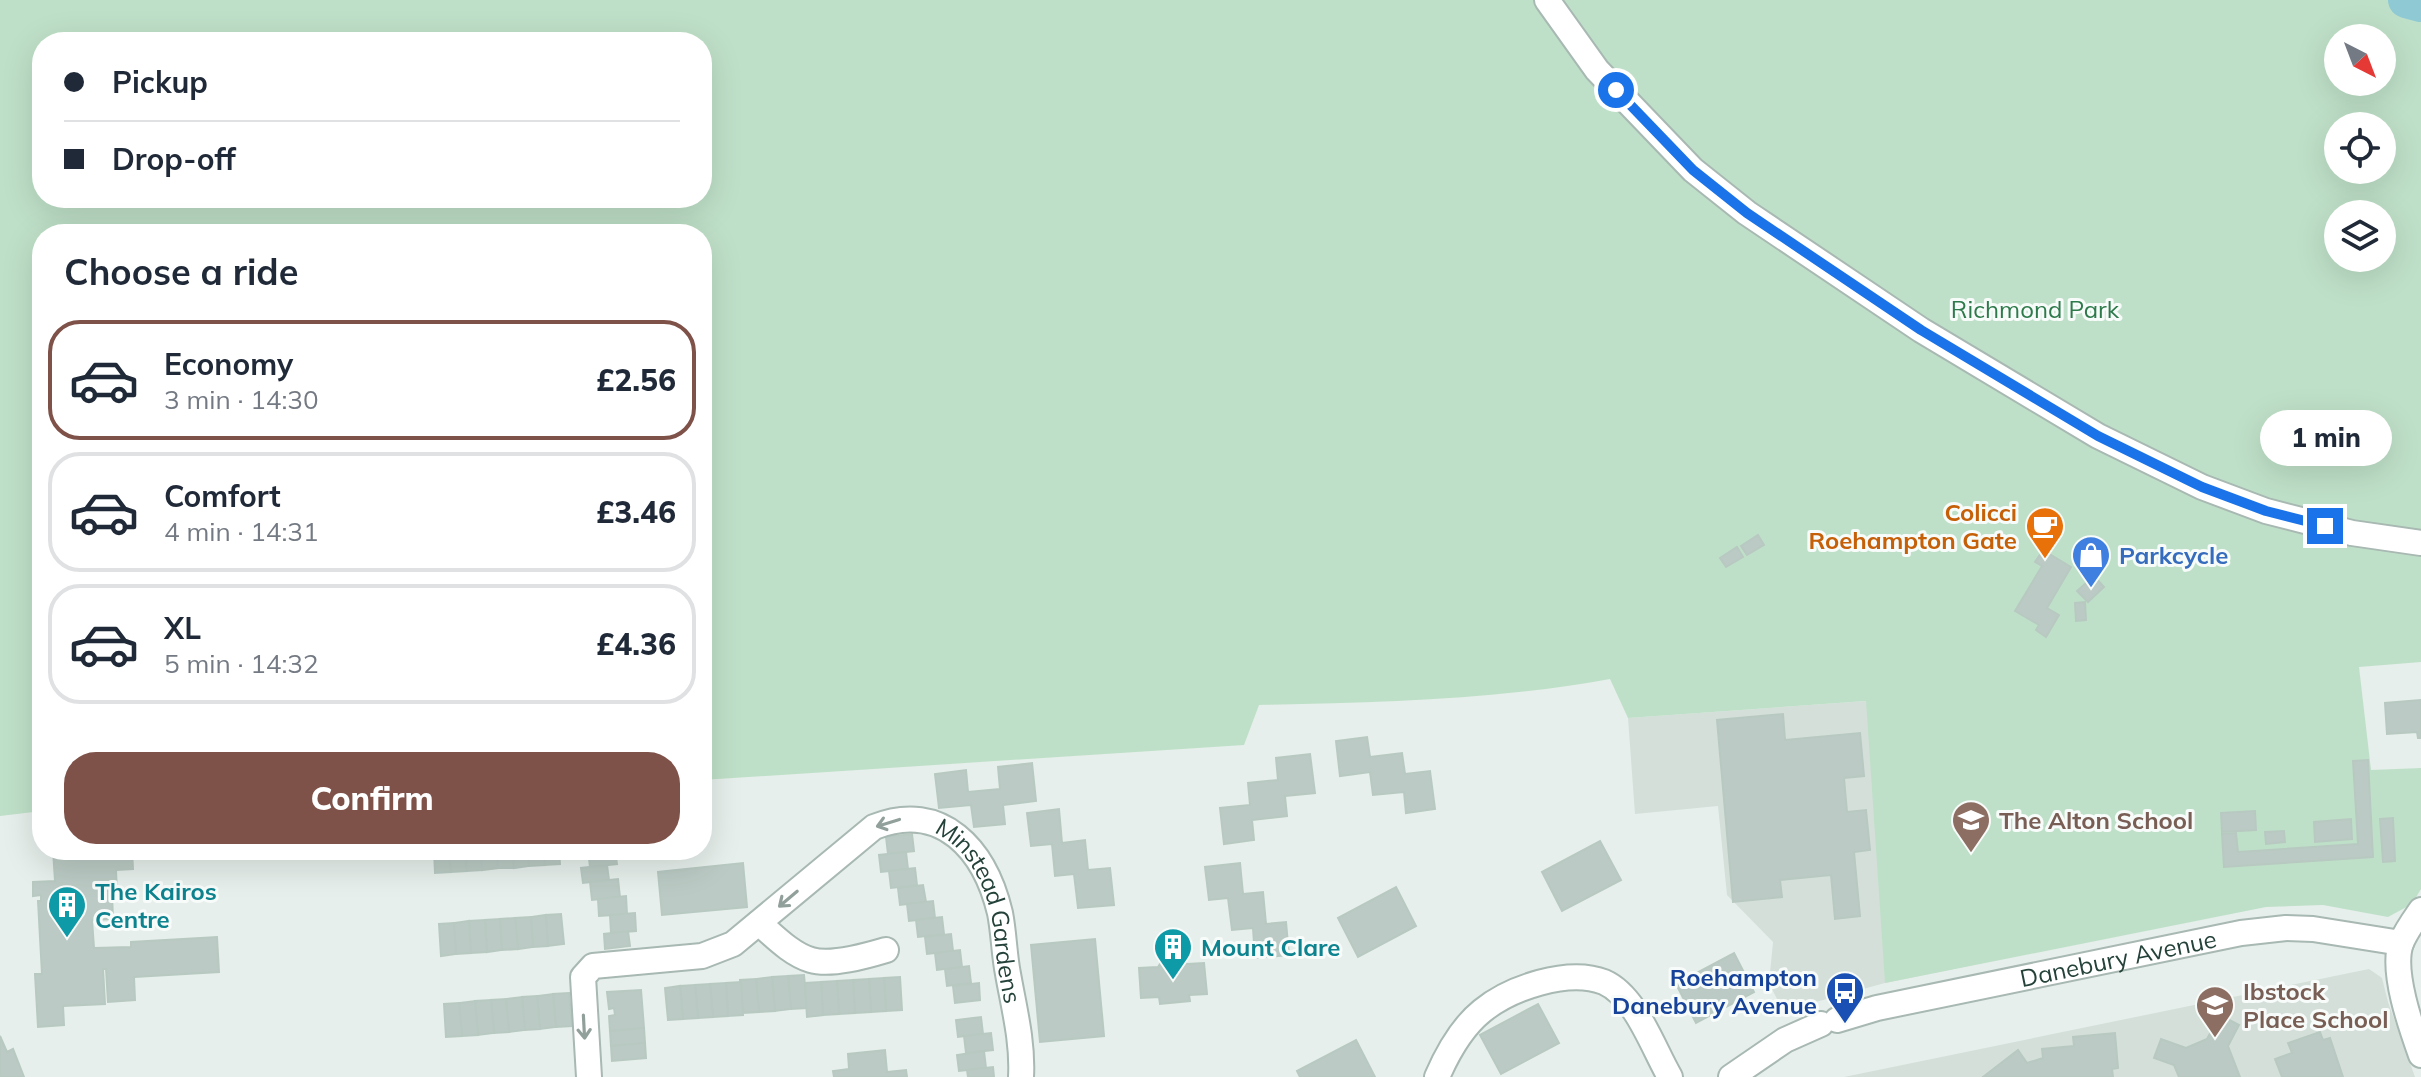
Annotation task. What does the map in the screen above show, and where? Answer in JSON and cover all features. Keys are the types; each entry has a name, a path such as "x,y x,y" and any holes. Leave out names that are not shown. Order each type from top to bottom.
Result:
{"street":[{"path":"1547,0 1597,70 1693,170 1747,213 1921,330 2098,436 2202,487 2266,511 2352,533 2421,543"},
{"name":"Minstead Gardens","path":"589,1077 583,977 593,966 702,956 733,944 874,827 893,820 914,818 938,823 959,838 980,860 1000,912 1022,1052 1021,1077"},
{"path":"2421,910 2401,943 2398,960 2411,1027 2421,1055"},
{"path":"759,923 790,949 812,961 855,959 886,950"},
{"name":"Danebury Avenue","path":"1731,1077 1763,1067 1785,1040 1829,1022 1877,1008 2241,933 2286,928 2313,929 2401,943"},
{"path":"1437,1077 1445,1059 1480,1012 1504,996 1565,976 1604,982 1630,1004 1670,1077"}],"shaded area":[{"name":"The Alton School","path":"2206,677 2222,914 1885,983 1812,1003 1785,1015 1769,983 1773,942 1727,895 1718,806 1635,814 1628,718"},
{"name":"Ibstock Place School","path":"2369,969 2382,978 2415,1077 1844,1077"}],"green space":[{"name":"Richmond Park","path":"0,0 2421,0 2421,662 2359,667 2371,770 2421,768 2421,889 2412,904 2388,917 2323,905 2266,907 1885,983 1866,701 1628,718 1610,679 1479,696 1259,705 1244,745 712,779 712,224 32,224 32,812 0,816"}],"building":[{"path":"1758,535 1764,545 1747,555 1741,546"},
{"path":"1737,547 1743,557 1726,567 1720,558"},
{"path":"2043,550 2071,567 2047,608 2059,615 2046,637 2036,630 2039,625 2015,611 2042,566 2035,562"},
{"name":"Parkcycle","path":"2094,576 2104,587 2088,602 2077,591"},
{"path":"2085,602 2086,620 2076,621 2075,603"},
{"path":"2421,700 2421,738 2418,738 2417,732 2387,734 2385,703"},
{"path":"1783,714 1785,740 1860,733 1864,776 1844,778 1847,812 1866,810 1870,850 1854,852 1860,916 1835,919 1831,875 1780,880 1782,897 1733,902 1717,720"},
{"path":"1367,737 1370,757 1402,753 1405,774 1430,771 1435,809 1406,813 1404,792 1373,795 1370,772 1340,776 1336,741"},
{"path":"1310,754 1315,793 1285,796 1287,816 1252,820 1254,840 1224,844 1220,808 1250,805 1248,783 1278,780 1276,758"},
{"path":"2368,760 2373,857 2224,867 2222,834 2236,833 2238,852 2358,844 2353,761"},
{"path":"1032,763 1036,801 1003,805 1005,824 974,827 971,805 939,808 935,774 966,770 968,792 1000,789 998,767"},
{"path":"1059,809 1062,843 1085,840 1088,870 1110,868 1114,905 1078,908 1074,874 1055,876 1052,844 1031,846 1027,813"},
{"path":"2255,811 2256,830 2222,832 2221,813"},
{"path":"2393,818 2395,861 2383,862 2380,819"},
{"path":"2351,819 2352,839 2315,842 2314,822"},
{"path":"2284,831 2285,842 2266,844 2265,832"},
{"path":"912,834 914,851 888,854 886,837"},
{"path":"1600,841 1621,880 1562,911 1542,872"},
{"path":"906,852 908,869 881,872 879,855"},
{"name":"The Kairos Centre","path":"54,860 133,860 133,869 116,870 117,894 112,894 113,919 92,920 94,948 131,947 131,942 217,937 219,972 134,977 135,1000 108,1002 106,969 103,969 105,1004 63,1006 64,1025 38,1027 35,974 42,974 38,901 41,901 41,895 33,896 33,882 55,881"},
{"path":"434,860 450,860 451,872 435,873"},
{"path":"450,860 466,860 467,871 451,872"},
{"path":"466,860 482,860 482,870 467,871"},
{"path":"482,860 498,860 498,868 482,870"},
{"path":"498,860 513,860 514,868 498,868"},
{"path":"513,860 529,860 529,866 514,868"},
{"path":"529,860 545,860 545,865 529,866"},
{"path":"545,860 560,860 560,864 545,865"},
{"path":"589,860 616,860 617,864 590,867"},
{"path":"743,863 747,907 662,915 658,872"},
{"path":"1240,863 1243,894 1263,892 1266,924 1286,922 1289,955 1255,958 1253,928 1232,930 1228,898 1209,900 1205,867"},
{"path":"607,865 609,880 583,883 581,868"},
{"path":"915,868 917,885 891,888 889,871"},
{"path":"618,879 620,897 592,900 590,882"},
{"path":"923,885 926,902 900,905 898,888"},
{"path":"1396,887 1416,926 1358,957 1338,918"},
{"path":"626,896 627,914 599,916 598,899"},
{"path":"933,901 935,918 909,921 907,904"},
{"path":"635,913 636,931 611,933 610,915"},
{"path":"561,914 564,944 548,946 546,915"},
{"path":"546,915 548,946 533,947 531,917"},
{"path":"531,917 533,947 518,949 515,918"},
{"path":"942,917 944,934 918,937 916,920"},
{"path":"515,918 518,949 502,950 500,919"},
{"path":"500,919 502,950 487,952 485,920"},
{"path":"485,920 487,952 471,953 469,921"},
{"path":"469,921 471,953 456,954 454,923"},
{"path":"454,923 456,954 441,956 439,924"},
{"path":"628,931 630,946 605,949 604,934"},
{"path":"951,934 953,951 927,954 925,937"},
{"path":"1095,939 1104,1036 1040,1042 1031,945"},
{"path":"960,950 962,967 937,970 935,953"},
{"path":"1734,953 1754,992 1696,1023 1676,984"},
{"name":"Mount Clare","path":"1177,955 1187,964 1204,963 1207,994 1189,995 1190,1001 1160,1004 1159,997 1141,998 1139,968 1158,967 1165,956"},
{"path":"969,966 971,983 947,986 945,969"},
{"path":"804,975 807,1008 791,1009 788,976"},
{"path":"788,976 791,1009 775,1011 772,977"},
{"path":"772,977 775,1011 759,1012 756,979"},
{"path":"900,977 902,1010 886,1011 884,978"},
{"path":"884,978 886,1011 871,1012 869,979"},
{"path":"756,979 759,1012 743,1013 740,980"},
{"path":"869,979 871,1012 855,1013 853,980"},
{"path":"853,980 855,1013 839,1014 837,981"},
{"path":"837,981 839,1014 823,1015 821,982"},
{"path":"741,982 743,1015 728,1016 726,983"},
{"path":"821,982 823,1015 807,1017 805,983"},
{"path":"726,983 728,1016 713,1017 710,984"},
{"path":"979,983 980,1000 955,1003 953,986"},
{"path":"710,984 713,1017 698,1018 695,985"},
{"path":"695,985 698,1018 683,1019 680,986"},
{"path":"680,986 683,1019 668,1020 665,988"},
{"path":"641,990 644,1028 610,1031 609,1016 615,1015 614,1008 609,1009 607,992"},
{"path":"569,993 572,1026 556,1027 553,994"},
{"path":"553,994 556,1027 540,1029 537,996"},
{"path":"537,996 540,1029 525,1030 522,997"},
{"path":"522,997 525,1030 509,1032 506,999"},
{"path":"506,999 509,1032 494,1033 491,1000"},
{"path":"491,1000 494,1033 478,1035 475,1001"},
{"path":"475,1001 478,1035 462,1036 459,1003"},
{"path":"459,1003 462,1036 446,1037 444,1004"},
{"path":"1538,1004 1559,1043 1501,1074 1480,1035"},
{"path":"2220,1015 2239,1025 2228,1046 2240,1077 2179,1077 2174,1065 2154,1058 2161,1039 2186,1048 2207,1039"},
{"path":"981,1017 983,1034 958,1037 956,1020"},
{"path":"644,1028 645,1043 611,1046 610,1031"},
{"path":"2320,1032 2323,1040 2330,1038 2343,1077 2282,1077 2275,1059 2292,1053 2288,1043"},
{"path":"991,1033 993,1050 966,1053 964,1036"},
{"path":"2115,1033 2118,1068 2112,1069 2113,1077 1983,1077 2018,1050 2027,1063 2043,1058 2042,1049 2074,1046 2073,1037"},
{"path":"0,1036 7,1052 13,1049 24,1077 0,1077"},
{"path":"1356,1040 1375,1077 1300,1077 1297,1071"},
{"path":"645,1043 646,1058 612,1061 611,1046"},
{"path":"885,1050 887,1072 906,1070 907,1077 834,1077 833,1071 849,1069 848,1054"},
{"path":"984,1051 986,1068 959,1071 957,1055"},
{"path":"993,1067 994,1077 968,1077 967,1070"}],"waterway":[{"path":"2406,0 2421,4"}],"place":[{"name":"Colicci Roehampton Gate","path":"2045,560"},
{"name":"Parkcycle","path":"2091,589"},
{"name":"The Alton School","path":"1971,854"},
{"name":"The Kairos Centre","path":"67,939"},
{"name":"Mount Clare","path":"1173,981"},
{"name":"Roehampton Danebury Avenue","path":"1845,1025"},
{"name":"Ibstock Place School","path":"2215,1039"}],"route":[{"path":"1616,90 1693,170 1747,213 1921,330 2098,436 2202,487 2266,511 2325,526"}]}
